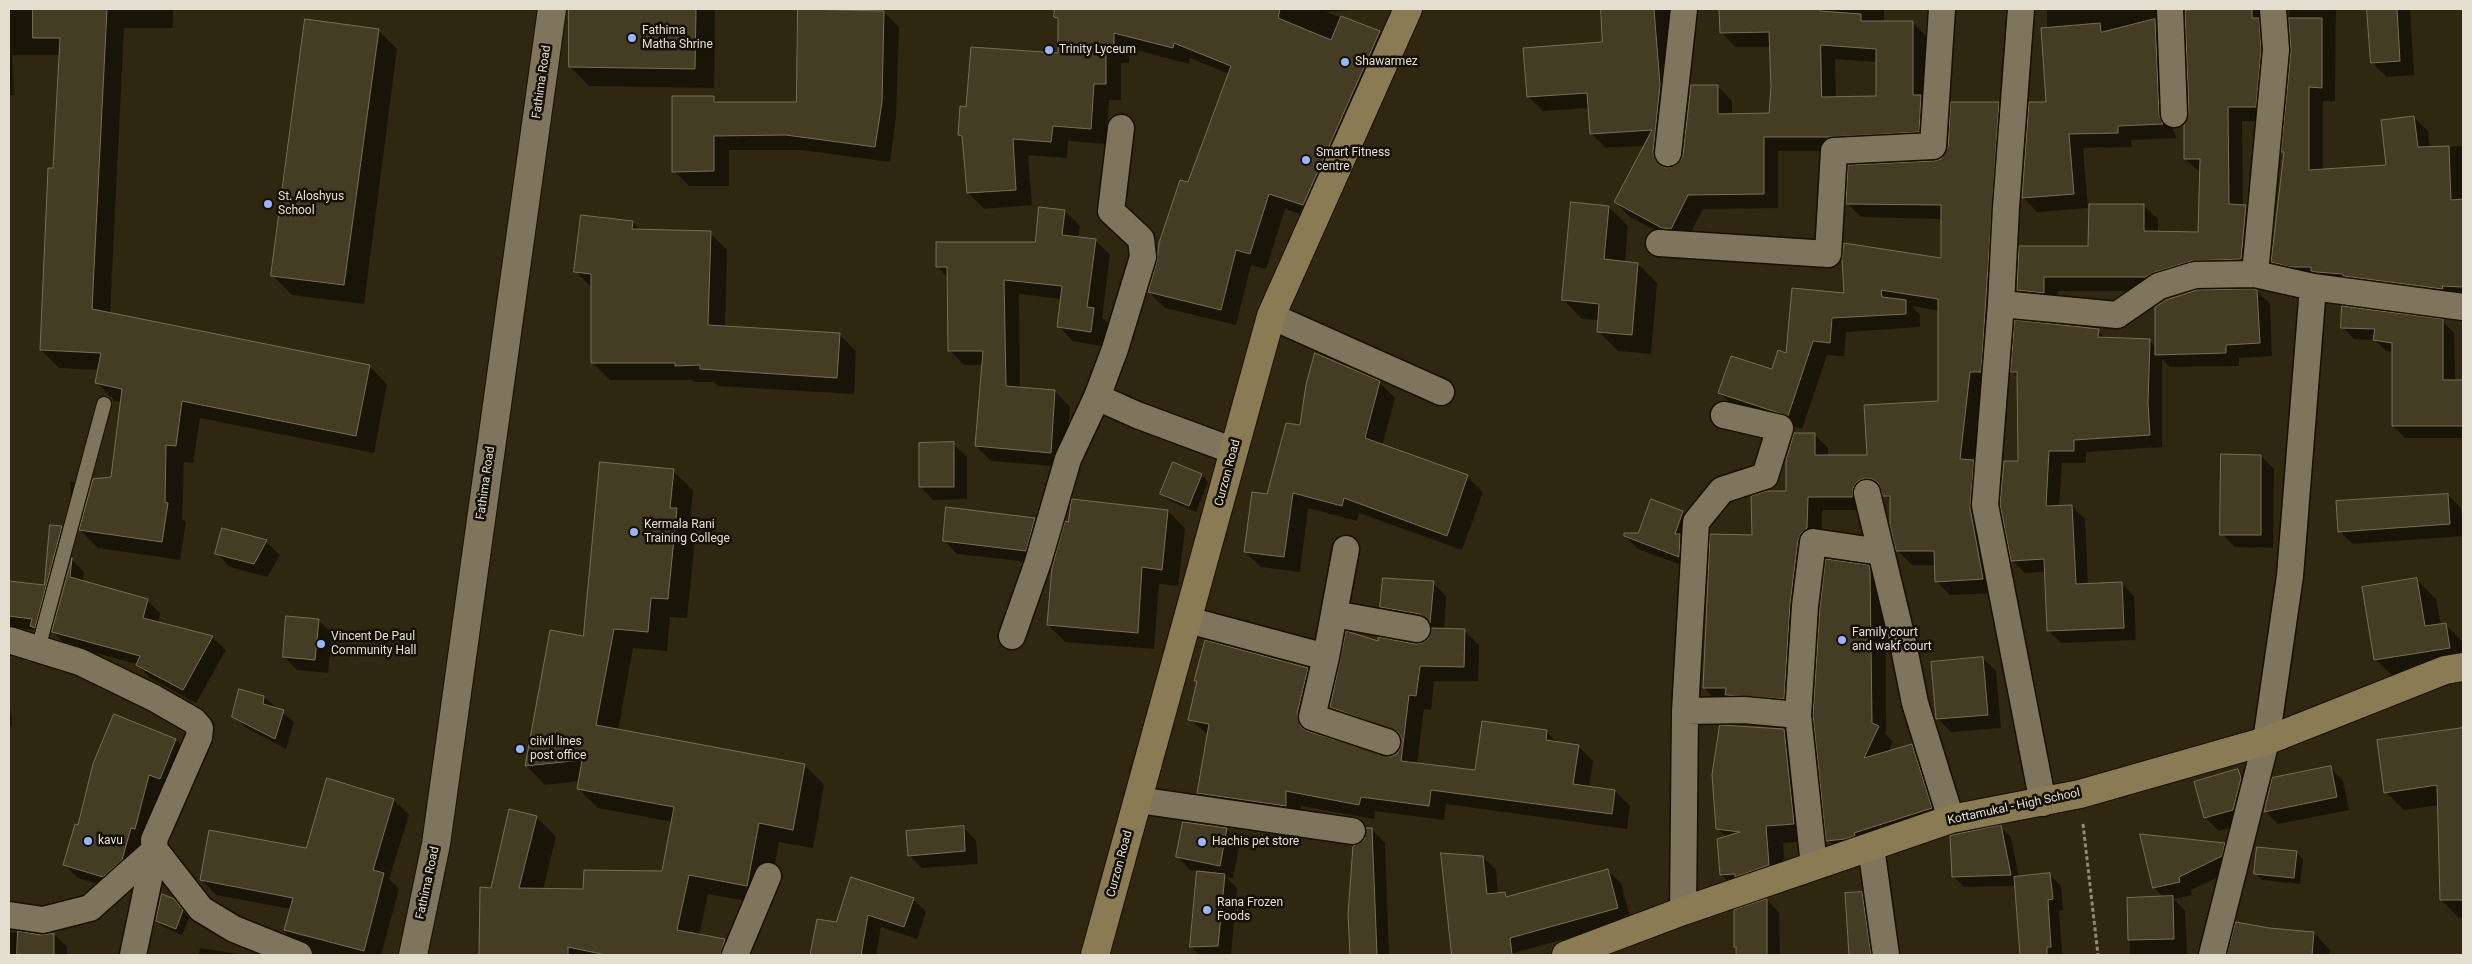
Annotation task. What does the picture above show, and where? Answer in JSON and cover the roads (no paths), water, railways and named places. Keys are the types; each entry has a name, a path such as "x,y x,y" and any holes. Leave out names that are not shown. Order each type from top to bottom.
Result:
{"main road":[{"name":"Curzon Road","path":"1095,955 1271,316 1408,9"},
{"name":"Kottamukal - High School","path":"1566,955 1683,910 1951,819 2042,803 2080,794 2266,741 2445,670 2463,668"}],"street":[{"name":"Fathima Road","path":"413,955 436,844 552,9"},
{"path":"1668,153 1684,9"},
{"path":"1659,243 1828,254 1834,151 1933,146 1942,9"},
{"path":"2021,9 2006,207 2002,304 1986,505 2042,803"},
{"path":"2170,9 2174,114"},
{"path":"2255,274 2276,50 2273,9"},
{"path":"1012,636 1038,562 1068,459 1097,397 1115,349 1143,258 1141,239 1111,211 1120,128"},
{"path":"2002,304 2117,315 2159,286 2196,275 2255,274 2313,287 2463,306"},
{"path":"2212,955 2266,741 2290,576 2313,287"},
{"path":"1271,316 1441,392"},
{"path":"1097,397 1137,415 1234,451"},
{"path":"1683,910 1685,711 1696,522 1722,490 1765,476 1780,428 1724,416"},
{"path":"1867,493 1915,703 1951,819"},
{"path":"1814,866 1798,715 1805,606 1813,542 1881,552"},
{"path":"1346,549 1326,657 1312,716 1387,742"},
{"path":"1334,614 1417,630"},
{"path":"1188,620 1326,657"},
{"path":"9,640 80,662 154,698 194,721 200,728 199,737 154,840 154,850 133,955"},
{"path":"1685,711 1744,710 1798,715"},
{"path":"1138,800 1352,831"},
{"path":"1871,847 1886,955"},
{"path":"9,916 43,920 90,908 154,850"},
{"path":"154,850 201,909 234,929 299,955"},
{"path":"735,955 768,876"}],"lane":[{"path":"38,649 104,404"}],"place":[{"name":"Fathima Matha Shrine","path":"632,38"},
{"name":"Trinity Lyceum","path":"1049,50"},
{"name":"Shawarmez","path":"1345,62"},
{"name":"Smart Fitness centre","path":"1306,160"},
{"name":"St. Aloshyus School","path":"268,204"},
{"name":"Kermala Rani Training College","path":"634,532"},
{"name":"Family court and wakf court","path":"1842,640"},
{"name":"Vincent De Paul Community Hall","path":"321,644"},
{"name":"ciivil lines post office","path":"520,749"},
{"name":"kavu","path":"88,841"},
{"name":"Hachis pet store","path":"1202,842"},
{"name":"Rana Frozen Foods","path":"1207,910"}]}
